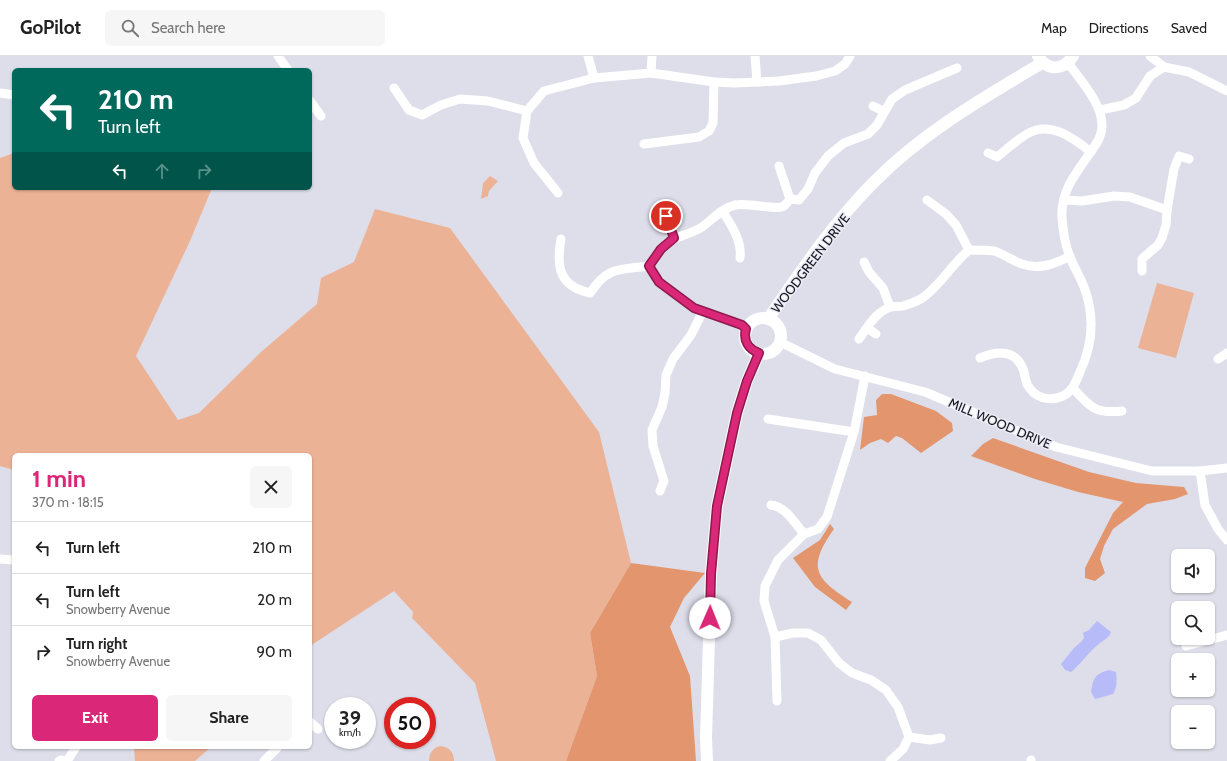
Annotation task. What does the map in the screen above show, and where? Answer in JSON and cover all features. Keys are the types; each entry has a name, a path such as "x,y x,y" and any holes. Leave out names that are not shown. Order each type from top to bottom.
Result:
{"main road":[{"path":"1040,59 1051,68 1062,67 1071,59"},
{"name":"WOODGREEN DRIVE","path":"768,319 829,233 874,182 912,148 968,106 1040,59"},
{"path":"759,318 768,319 774,322 779,328 781,334 780,342 771,352 765,354 753,351 748,346 746,340 746,329 753,321 759,318"},
{"path":"707,761 711,574 717,506 737,413 747,381 759,353"}],"street":[{"path":"278,56 287,68"},
{"path":"588,56 594,78"},
{"path":"651,74 652,56"},
{"path":"755,56 757,82"},
{"path":"558,193 534,163 523,138 527,111 544,91 594,78 651,74 714,82 735,83 816,76 835,71 845,64 850,56"},
{"path":"1150,56 1164,67 1189,72 1227,91"},
{"path":"980,358 992,353 1004,352 1018,360 1023,369 1027,384 1036,395 1047,399 1063,396 1073,388 1086,357 1092,330 1091,311 1084,287 1070,256 1062,216 1068,184 1100,139 1102,125 1100,110 1071,59"},
{"path":"1100,110 1124,105 1136,98 1150,76 1164,67"},
{"path":"790,199 799,200 808,189 815,173 828,156 844,143 868,134 877,125 883,111 892,99 905,90 957,68"},
{"path":"644,144 699,136 709,131 713,123 714,82"},
{"path":"394,88 409,110 422,116 441,105 460,99 488,101 527,111"},
{"path":"0,93 12,94"},
{"path":"312,104 321,116"},
{"path":"873,106 883,111"},
{"path":"988,153 997,157 1028,133 1043,129 1059,131 1072,137 1091,152"},
{"path":"1132,258 1142,259 1158,245 1166,225 1166,210 1174,169 1179,156 1189,159"},
{"path":"779,166 790,199"},
{"path":"1064,200 1082,201 1114,196 1130,197 1166,210"},
{"path":"561,239 558,257 562,275 567,282 576,289 590,293 597,283 608,274 622,268 633,269 649,266 661,249 674,238 687,235 701,228 723,212 736,205 757,205 778,208 784,206 790,199"},
{"path":"926,200 946,214 956,225 969,250"},
{"path":"723,212 736,234 741,251 740,258"},
{"path":"666,216 674,238"},
{"path":"859,339 880,313 890,307 902,306 924,297 969,250 996,252 1022,264 1031,266 1051,265 1070,256"},
{"path":"1142,259 1142,271"},
{"path":"864,262 869,272 883,288 890,307"},
{"path":"649,266 659,282 694,308 742,325 746,329"},
{"path":"660,491 664,481 653,446 652,430 662,407 665,393 666,375 673,359 691,335 702,311"},
{"path":"867,328 876,334"},
{"name":"MILL WOOD DRIVE","path":"780,342 834,369 925,392 1056,447 1152,471 1200,471 1227,468"},
{"path":"1218,359 1227,353"},
{"path":"777,701 775,637 764,601 765,586 778,560 804,534 818,529 827,517 854,432 865,376"},
{"path":"1073,388 1092,407 1101,412 1122,411"},
{"path":"768,419 854,432"},
{"path":"1200,471 1205,505 1218,529 1227,540"},
{"path":"770,504 778,506 786,512 804,534"},
{"path":"0,560 12,560"},
{"path":"775,637 792,633 808,633 821,640 839,663 852,673 871,680 886,690 898,707 909,737 903,749 890,761"},
{"path":"1186,646 1227,635"},
{"path":"312,724 318,729"},
{"path":"909,737 930,740 940,738"},
{"path":"59,761 67,761 75,749"},
{"path":"264,761 276,749"}],"shaded area":[{"path":"12,154 12,190 211,190 190,241 136,356 178,420 199,413 261,352 317,304 321,278 354,262 375,209 450,228 599,432 631,563 590,633 597,676 566,761 496,761 475,683 412,618 413,612 394,591 312,645 312,453 12,453 12,469 0,466 0,158"},
{"path":"490,176 498,181 489,191 488,196 481,199 483,183"},
{"path":"1157,283 1194,293 1176,358 1138,348"},
{"path":"882,394 891,394 936,411 952,423 953,431 921,453 902,438 896,436 888,443 881,439 870,443 860,450 864,417 877,415 876,400"},
{"path":"993,438 1089,472 1136,483 1184,487 1188,494 1175,499 1147,504 1113,529 1104,546 1100,559 1105,573 1095,581 1085,578 1085,568 1113,513 1123,502 1078,492 1035,479 971,456 983,444"},
{"path":"830,524 834,529 825,542 820,554 818,563 819,572 830,586 852,602 846,610 815,587 793,558 820,540"},
{"path":"631,563 705,573 684,598 670,627 690,676 696,761 566,761 597,676 590,633"},
{"path":"440,746 450,750 454,761 429,761 432,751"},
{"path":"134,749 209,749 195,761 135,761"}],"water":[{"path":"1097,621 1111,632 1109,636 1092,650 1071,672 1065,670 1061,664 1084,638 1083,633 1089,630"},
{"path":"1109,670 1116,672 1117,678 1114,692 1113,694 1095,699 1091,692 1094,680 1101,673"}],"route":[{"path":"666,216 674,238 661,249 649,266 659,282 694,308 742,325 746,329 745,333 748,346 753,351 759,353 747,381 737,413 717,506 711,574 710,618"}]}
